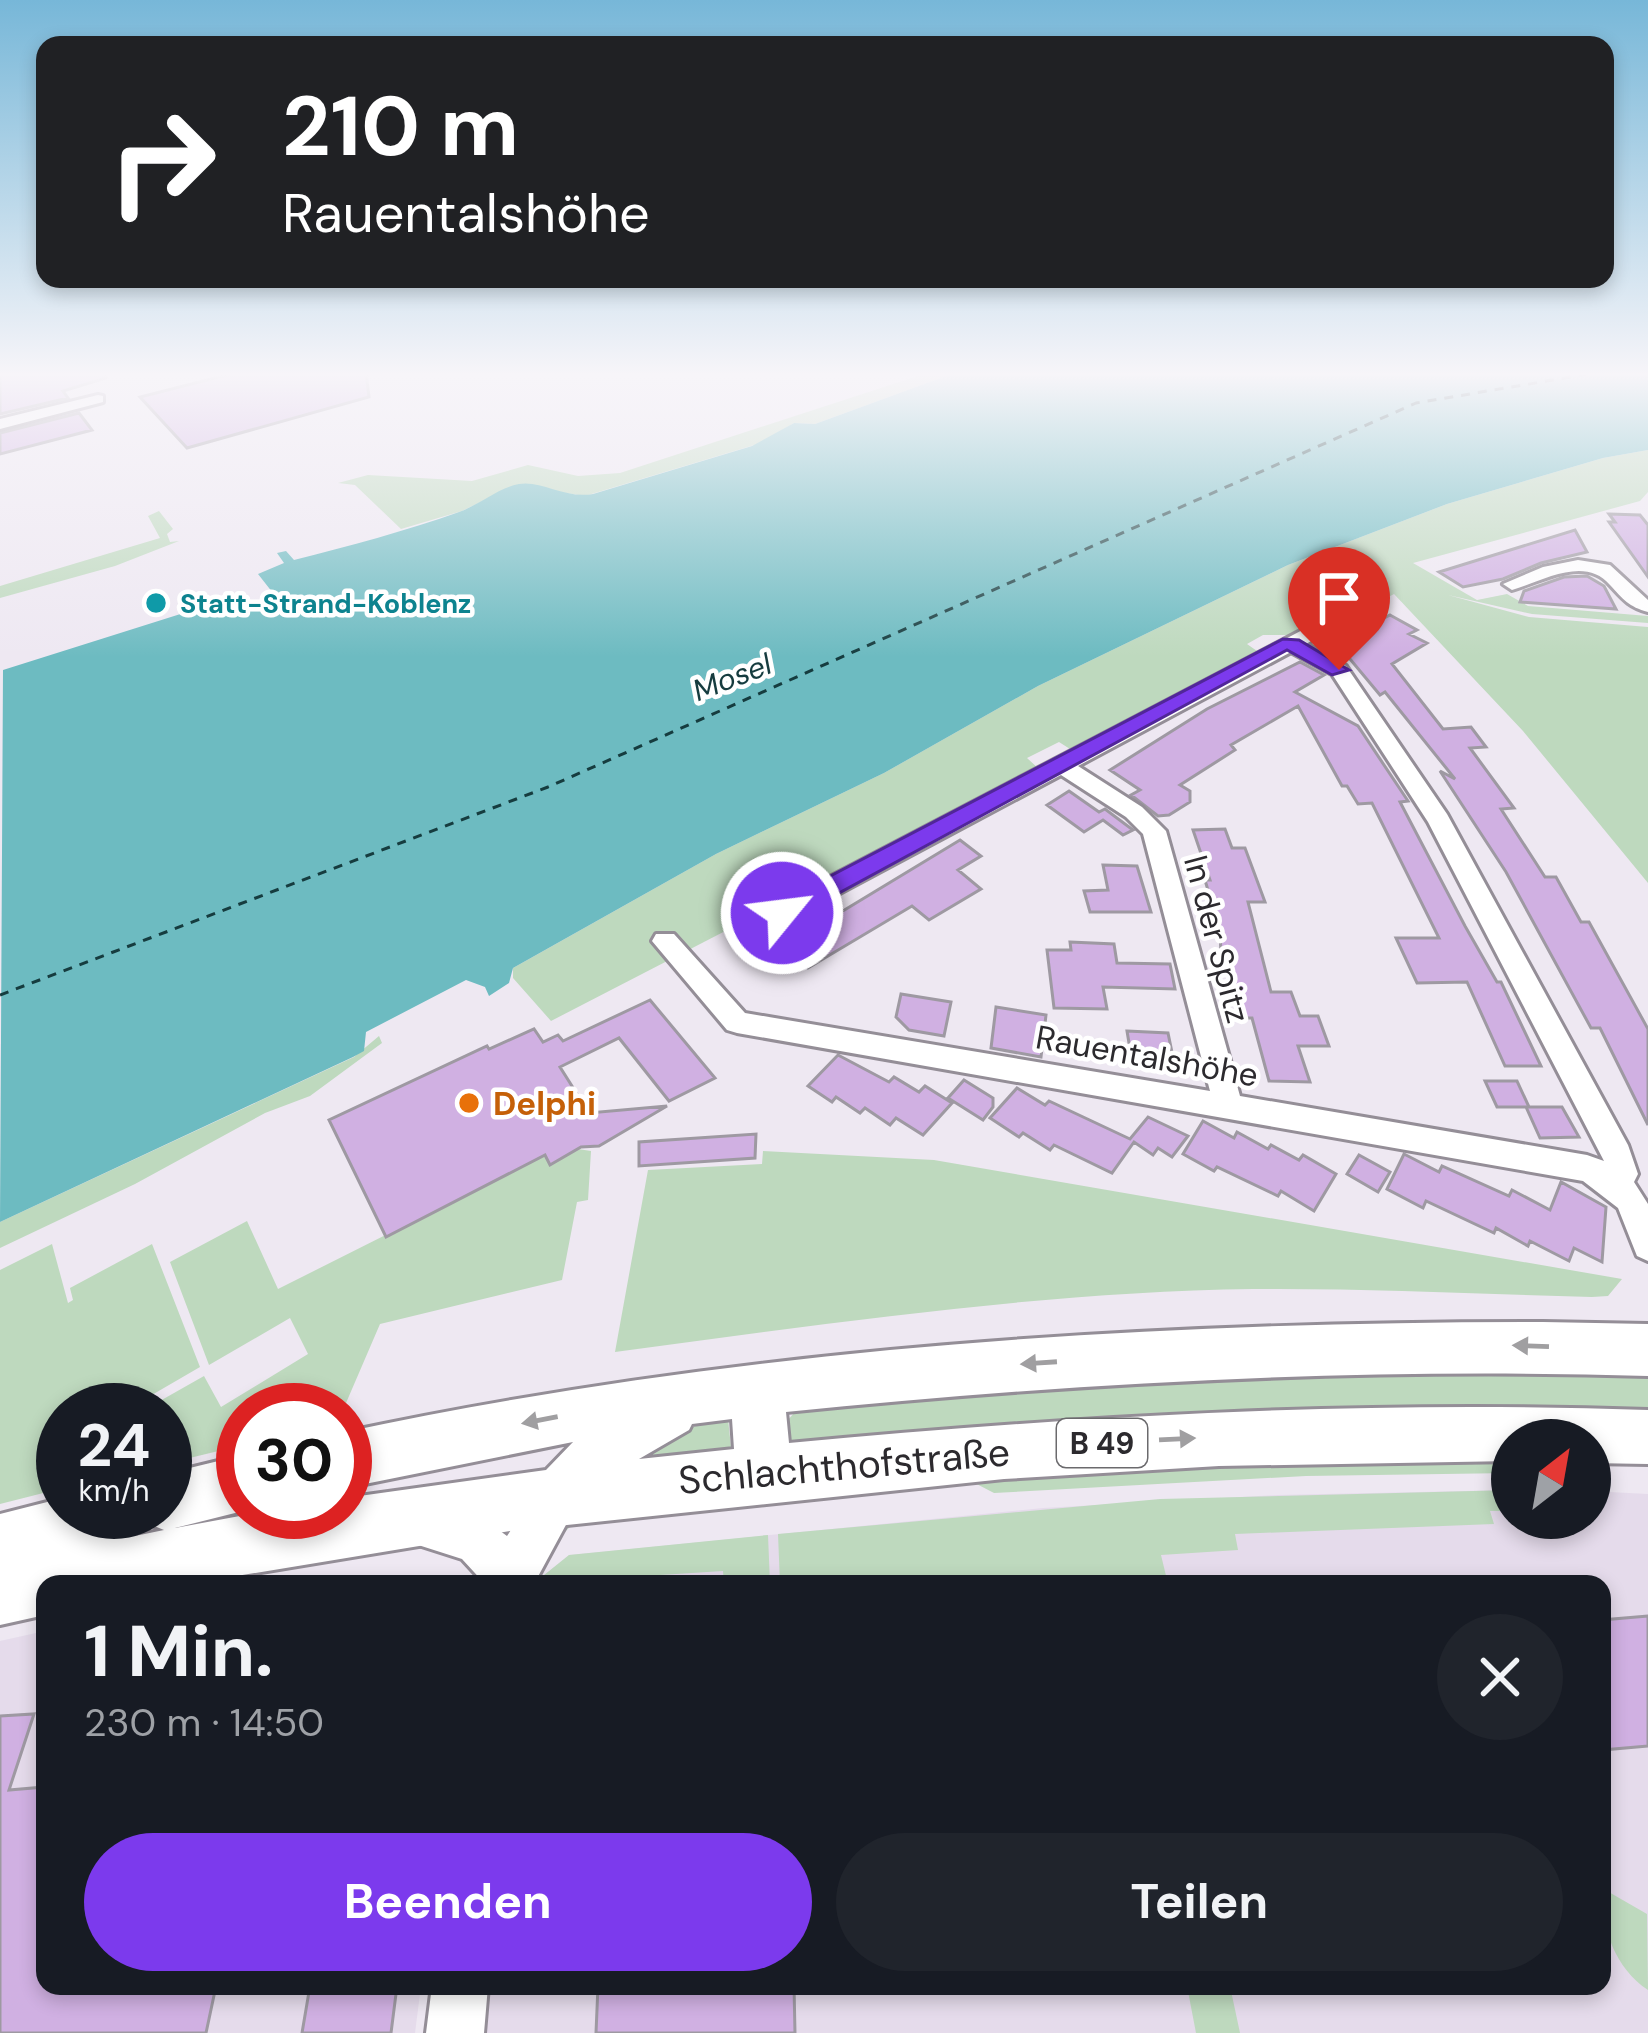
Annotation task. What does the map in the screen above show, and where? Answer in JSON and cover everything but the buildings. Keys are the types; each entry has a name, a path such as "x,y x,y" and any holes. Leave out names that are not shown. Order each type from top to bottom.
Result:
{"main road":[{"path":"372,1453 584,1412 698,1397 1096,1359 1501,1344 1648,1350"},
{"path":"757,1390 764,1473"},
{"path":"559,1497 608,1446 698,1397"},
{"name":"Schlachthofstraße","path":"92,1575 385,1518 764,1473 1065,1446 1297,1433 1513,1431 1648,1437"},
{"path":"372,1461 448,1510"},
{"path":"0,1544 36,1535"},
{"name":"Schlachthofstraße","path":"0,1595 36,1586"}],"street":[{"path":"1512,584 1558,570 1601,567 1610,571 1632,601 1648,606"},
{"path":"777,881 792,908 1342,616"},
{"path":"1292,644 1339,670 1439,820 1613,1145 1623,1174 1617,1183 1632,1197 1648,1246"},
{"name":"In der Spitz","path":"1059,764 1154,831 1228,1106"},
{"name":"Rauentalshöhe","path":"664,941 737,1022 1564,1161 1617,1183"},
{"path":"513,1575 559,1497"},
{"path":"385,1518 476,1540 500,1561 505,1575"},
{"path":"455,2033 459,1995"}],"shaded area":[{"path":"1491,1490 1491,1539 1611,1539 1611,1492 1648,1494 1648,2033 481,2033 484,1995 1611,1995 1611,1575 544,1575 569,1555 1043,1508 1278,1495"},
{"path":"36,1633 36,1995 420,1995 415,2033 0,2033 0,1641"}],"green space":[{"path":"521,467 578,476 639,467 682,467 585,496 515,485 462,511 401,529 355,485 338,483 368,475 472,481"},
{"path":"1573,467 1648,467 1648,492 1640,501 1413,563 1477,600 1507,594 1528,606 1648,616 1648,623 1532,614 1448,595 1529,617 1648,627 1648,883 1523,731 1394,594 1351,617 1335,612 1288,635 1263,635 1247,644 1257,651 1070,749 1059,742 1027,758 1039,769 551,1021 513,978 513,968 716,854 884,773 1038,686 1288,565 1447,504"},
{"path":"159,511 173,529 167,534 170,542 179,541 115,566 0,598 0,586 160,538 148,516"},
{"path":"379,1036 382,1043 310,1096 265,1113 135,1184 0,1248 0,1222 354,1057"},
{"path":"578,1149 591,1151 588,1200 577,1202 562,1280 380,1324 355,1383 260,1383 308,1354 290,1318 209,1365 170,1262 247,1221 278,1289 545,1155 550,1164"},
{"path":"763,1151 934,1160 1622,1279 1608,1296 1592,1297 1295,1289 1093,1296 933,1311 615,1352 648,1170 762,1164"},
{"path":"52,1244 68,1303 73,1300 70,1288 152,1244 200,1367 172,1383 36,1383 36,1495 0,1504 0,1270"},
{"path":"1306,1359 1648,1366 1648,1418 1491,1419 1491,1424 798,1449 788,1442 787,1421 808,1409"},
{"path":"204,1376 216,1398 216,1452 192,1457 192,1383"},
{"path":"728,1419 732,1456 622,1467 683,1429"},
{"path":"1491,1449 1491,1473 1306,1476 994,1493 967,1479 585,1513 555,1541 579,1509 1123,1460"},
{"path":"1491,1491 1491,1524 1235,1534 1238,1550 1161,1555 1166,1575 780,1575 778,1534 1160,1499"},
{"path":"768,1535 770,1575 723,1575 723,1571 544,1575 569,1555"},
{"path":"1611,1893 1647,1914 1648,1990 1627,1971 1613,1947"},
{"path":"1189,1995 1232,1995 1240,2033 1196,2033"}],"water":[{"name":"Mosel","path":"683,467 1573,467 1447,504 1288,565 1038,686 884,773 716,854 513,968 509,983 489,996 485,987 466,980 366,1032 364,1051 353,1057 0,1222 3,670 209,605 214,611 239,613 280,602 258,574 284,563 277,553 286,551 294,560 377,538 459,512 519,484 593,494"}],"ferry route":[{"path":"0,995 548,787 1272,467"}],"place":[{"name":"Statt-Strand-Koblenz","path":"156,603"},
{"name":"Delphi","path":"469,1103"}],"route":[{"path":"782,913 1283,645 1292,644 1339,670"}]}
